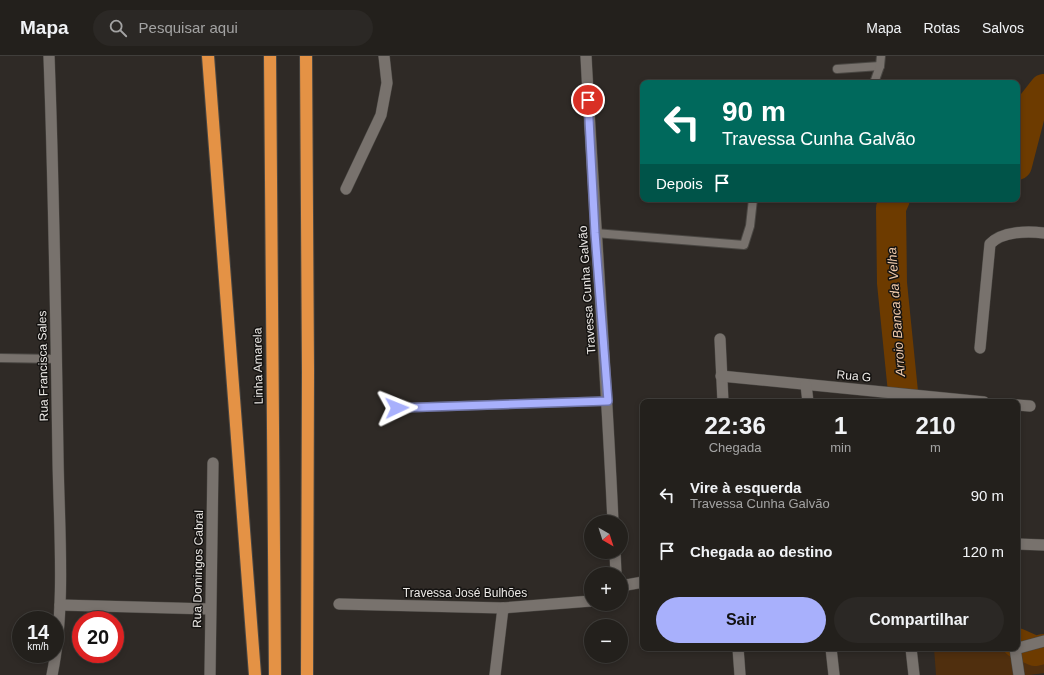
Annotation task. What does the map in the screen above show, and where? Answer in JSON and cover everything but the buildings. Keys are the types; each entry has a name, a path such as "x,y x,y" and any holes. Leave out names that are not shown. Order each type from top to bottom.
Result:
{"highway":[{"path":"208,56 255,675"},
{"name":"Linha Amarela","path":"270,56 275,675"},
{"path":"306,56 308,363 307,675"}],"street":[{"name":"Rua Francisca Sales","path":"49,56 57,359 60,605 57,652 52,675"},
{"path":"346,189 381,115 387,83 384,56"},
{"name":"Travessa Cunha Galvão","path":"586,56 595,233 608,401 614,515"},
{"path":"980,348 990,244 995,238 1028,231 1044,233"},
{"path":"720,339 723,399"},
{"name":"Rua G","path":"721,376 806,384 889,397 927,399"},
{"path":"806,384 808,399"},
{"path":"1020,405 1030,406"},
{"name":"Rua Domingos Cabral","path":"210,675 213,463"},
{"path":"1020,544 1044,545"},
{"path":"628,585 640,583"},
{"name":"Travessa José Bulhões","path":"339,604 503,608 584,602"},
{"path":"60,605 210,609"},
{"path":"495,675 503,608"},
{"path":"1020,647 1044,641"},
{"path":"738,651 740,675"},
{"path":"831,651 834,675"},
{"path":"911,651 914,675"},
{"path":"1015,651 1019,675"}],"lane":[{"path":"875,80 880,66 881,56"},
{"path":"837,69 880,66"},
{"path":"595,233 744,245 750,226 753,202"},
{"path":"0,358 57,359"},
{"path":"397,408 608,401"}],"shaded area":[{"path":"1020,644 1025,650 1044,646 1044,673 1030,675 936,675 934,651 1020,651"}],"waterway":[{"name":"Arroio Banca da Velha","path":"1020,153 1033,103 1044,89"},
{"name":"Arroio Banca da Velha","path":"894,202 891,208 892,283 904,399"},
{"name":"Arroio Banca da Velha","path":"1020,644 1035,651 1044,649"}],"route":[{"path":"397,408 608,401 595,233 588,100"}]}
